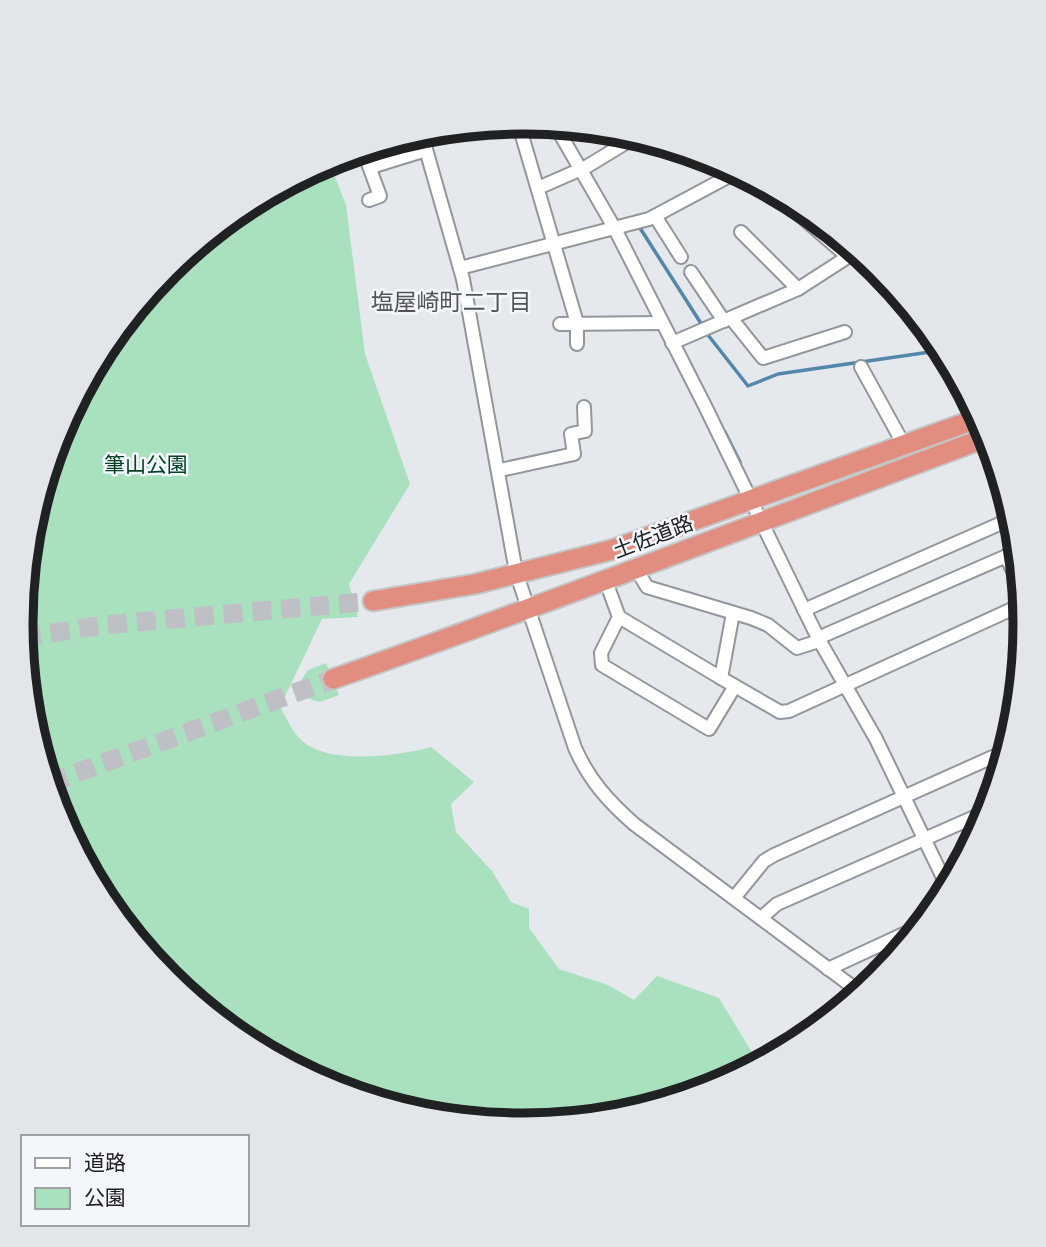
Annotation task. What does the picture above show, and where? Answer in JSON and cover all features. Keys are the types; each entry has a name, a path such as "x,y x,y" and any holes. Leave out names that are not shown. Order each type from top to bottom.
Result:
{"highway":[{"name":"土佐道路","path":"373,601 475,584 611,550 969,422"},
{"name":"土佐道路","path":"333,679 529,610 635,567 977,441"}],"street":[{"path":"522,134 577,323 577,344"},
{"path":"562,136 615,229 819,640 876,739 942,876"},
{"path":"424,144 460,268 500,470 516,572 575,748 586,773 600,792 634,824 852,986"},
{"path":"538,188 583,169 624,144"},
{"path":"371,167 426,150"},
{"path":"367,160 380,196 369,200"},
{"path":"460,268 615,229 655,216 726,178"},
{"path":"655,216 681,257"},
{"path":"741,232 798,289"},
{"path":"672,343 798,289 848,257"},
{"path":"691,272 727,320 763,358 845,332"},
{"path":"560,324 662,323"},
{"path":"861,367 904,445"},
{"path":"500,470 574,454 571,434 585,431 584,407"},
{"path":"804,610 1002,523"},
{"path":"635,567 647,587 768,625 797,649 1008,556"},
{"path":"605,579 619,617 780,712 789,712 1013,609"},
{"path":"721,678 733,613"},
{"path":"619,617 601,653 602,665 709,729 735,686"},
{"path":"734,898 764,861 774,855 994,757"},
{"path":"761,918 777,904 972,818"},
{"path":"828,969 900,936"}],"green space":[{"name":"筆山公園","path":"333,172 346,205 365,354 410,484 349,584 358,617 322,619 280,707 300,739 327,753 382,756 431,747 474,782 451,804 456,832 492,871 511,902 529,909 529,928 559,969 608,985 634,1000 657,976 719,998 754,1056 710,1076 650,1097 587,1109 523,1113 459,1109 396,1097 336,1076 278,1048 200,992 134,922 84,840 59,781 50,750 37,687 34,656 37,560 59,466 99,379 134,325 155,301 200,255 225,235 278,199 306,184"},
{"path":"326,663 339,695 320,702 296,695 295,689 308,670"}],"waterway":[{"path":"640,228 702,325"},
{"path":"708,335 748,386 778,374 931,352"},
{"path":"725,432 740,462"}],"tunnel":[{"path":"33,636 104,625 373,601"},
{"path":"59,779 333,679"}],"district":[{"name":"塩屋崎町二丁目","path":"451,302"}]}
